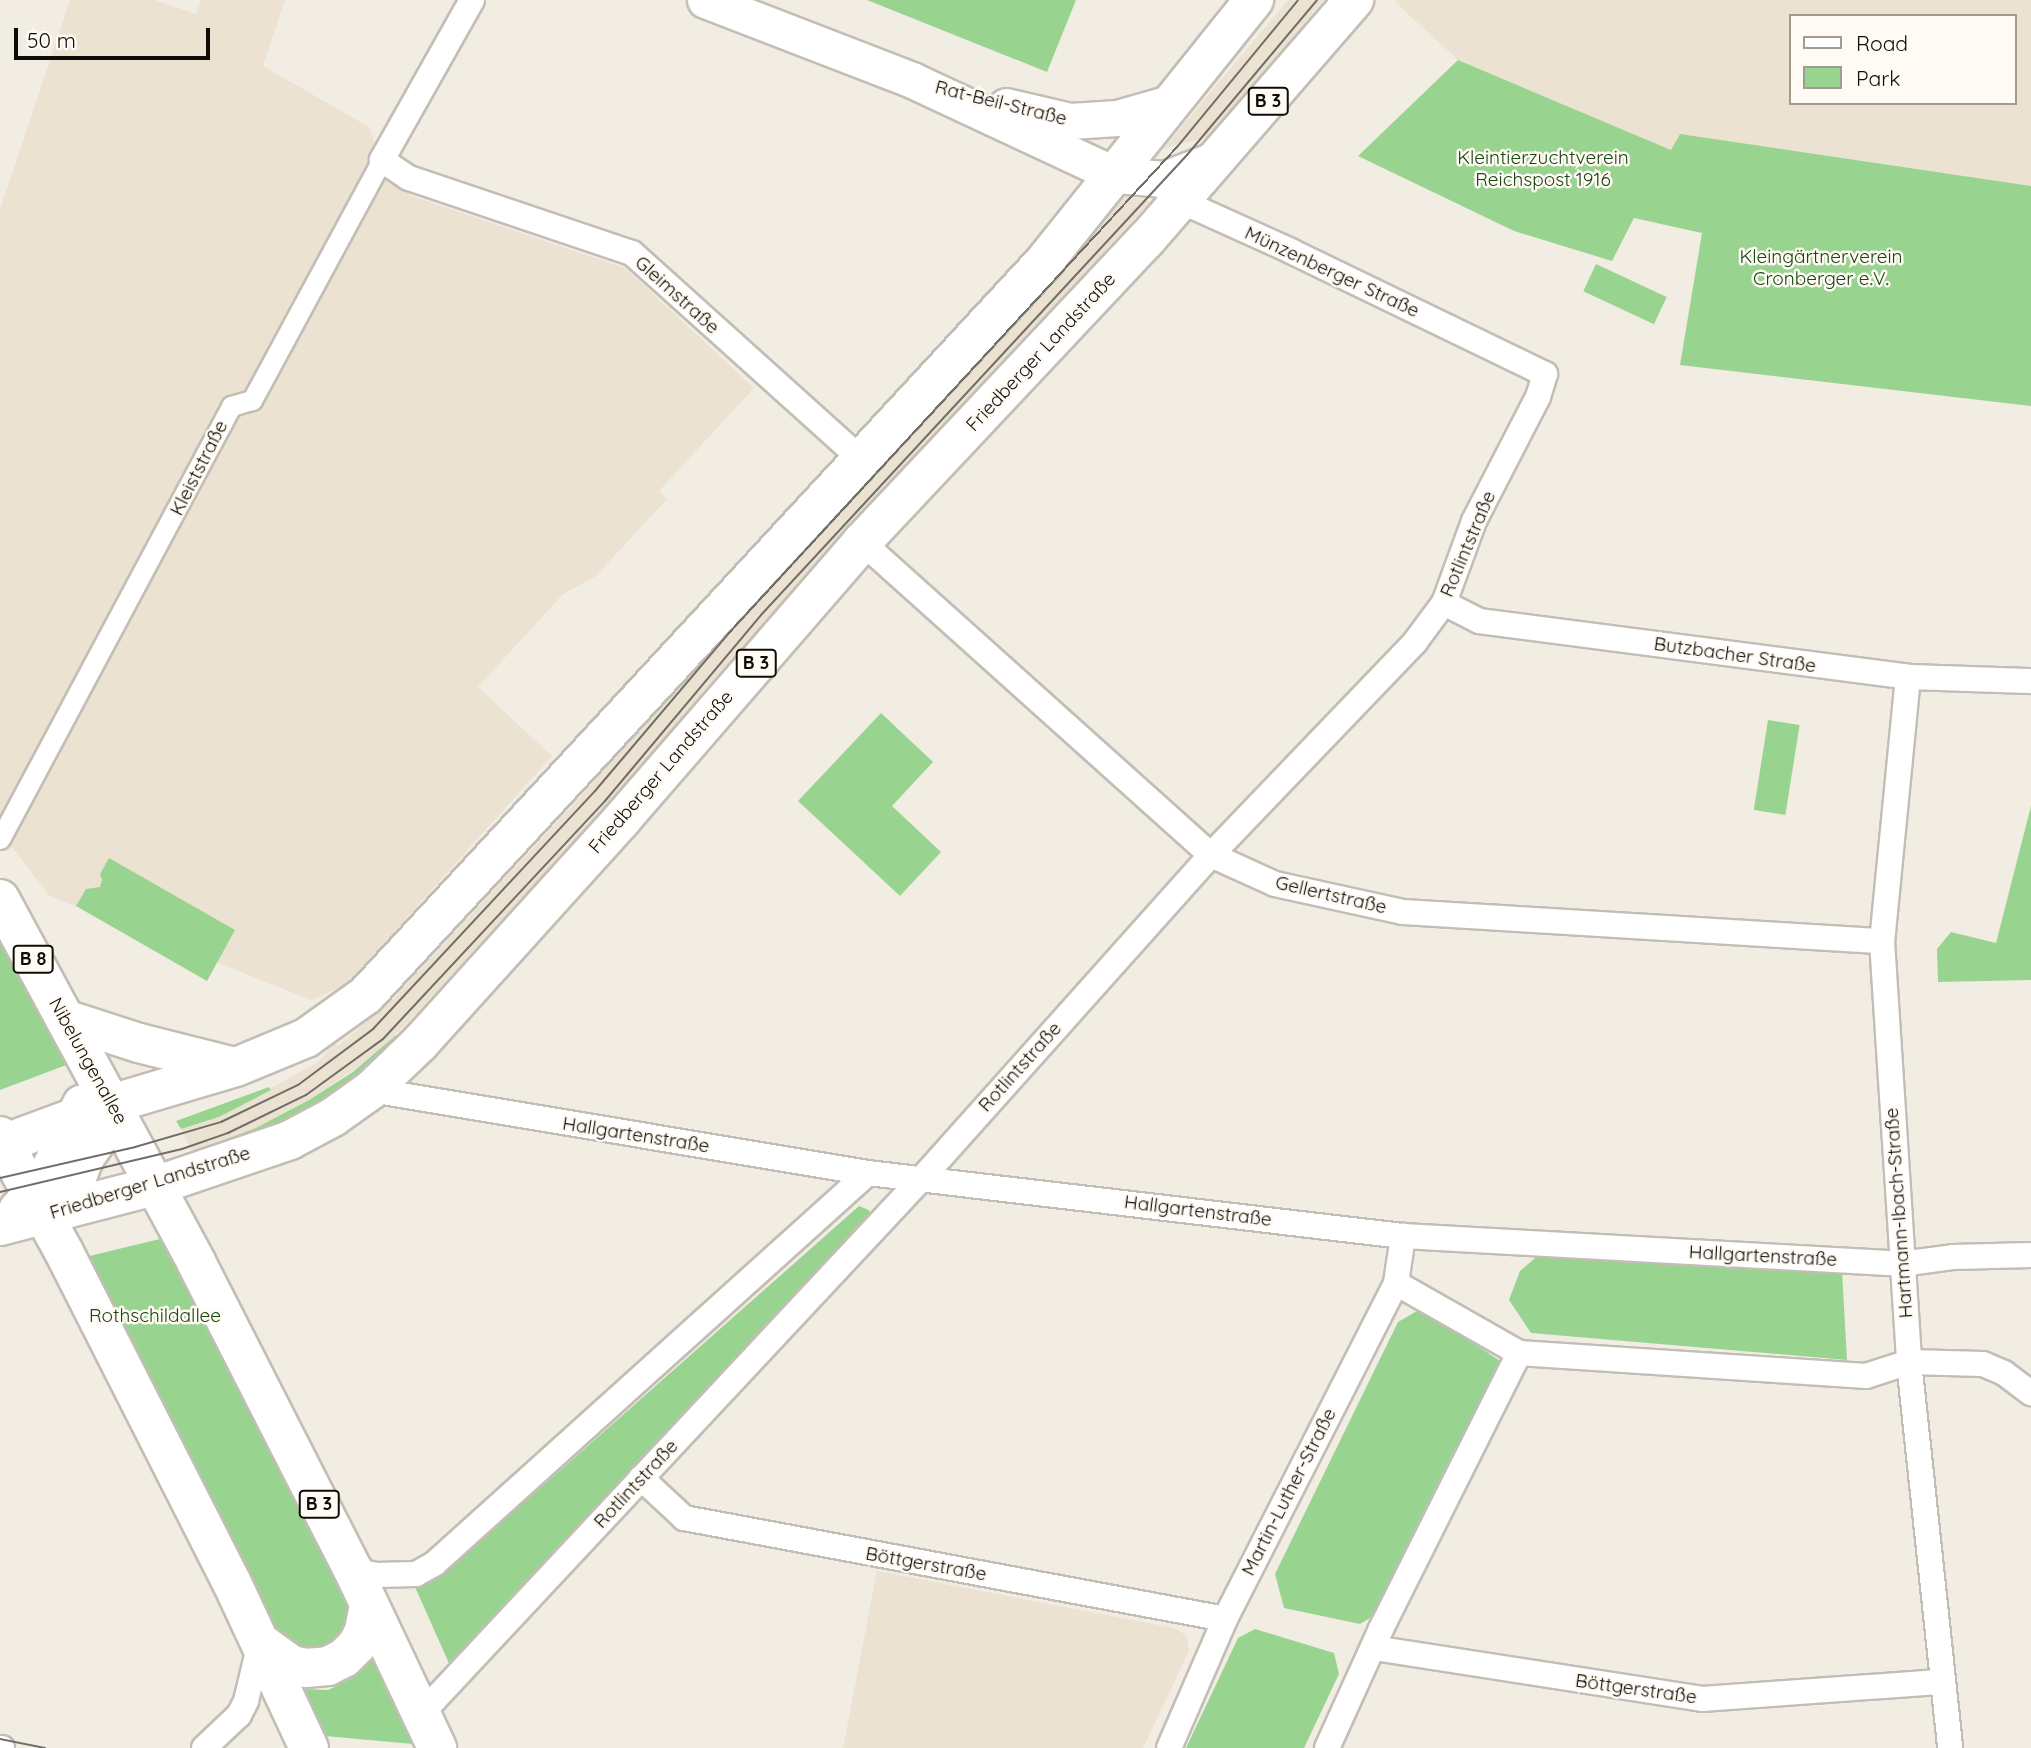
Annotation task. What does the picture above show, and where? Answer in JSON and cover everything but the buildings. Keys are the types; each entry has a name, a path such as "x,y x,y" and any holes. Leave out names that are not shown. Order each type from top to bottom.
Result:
{"main road":[{"name":"Rat-Beil-Straße","path":"705,0 912,80 1101,168"},
{"path":"309,1748 260,1642 64,1252 48,1207 1,1142 94,1098 236,1068 306,1038 366,995 1044,262 1101,168 1173,102 1254,0"},
{"name":"Friedberger Landstraße","path":"0,1225 48,1207 155,1186 290,1140 333,1117 371,1090 420,1043 623,818 862,541 1181,202 1354,0"},
{"name":"Rat-Beil-Straße","path":"912,80 1070,121 1116,118 1173,102"},
{"path":"1101,168 1164,179 1219,158"},
{"name":"Nibelungenallee","path":"0,899 65,1019 94,1098 155,1186"},
{"path":"65,1019 236,1068"},
{"path":"48,1207 101,1134 94,1098"},
{"name":"B 8","path":"155,1186 196,1262"},
{"name":"B 3","path":"196,1262 353,1570 437,1748"},
{"path":"260,1642 292,1665 306,1668 328,1666 344,1658 357,1645 364,1631 369,1605"}],"street":[{"name":"Kleiststraße","path":"0,839 231,406 252,400 471,0"},
{"name":"Gleimstraße","path":"382,160 409,178 632,253 860,458"},
{"name":"Münzenberger Straße","path":"1101,168 1291,251 1545,374"},
{"name":"Rotlintstraße","path":"422,1713 923,1177 1211,855 1415,642 1444,603 1474,520 1538,397 1545,374"},
{"name":"Gellertstraße","path":"862,541 1211,855 1275,884 1403,912 1882,941"},
{"name":"Butzbacher Straße","path":"1444,603 1479,621 1908,677 2031,681"},
{"name":"Hartmann-Ibach-Straße","path":"1908,677 1882,941 1909,1362 1950,1748"},
{"name":"Hallgartenstraße","path":"371,1090 868,1173 923,1177 1404,1236 1901,1264 1953,1257 2031,1255"},
{"path":"353,1570 376,1575 416,1574 434,1564 868,1173"},
{"name":"Martin-Luther-Straße","path":"1168,1748 1224,1619 1396,1283 1404,1236"},
{"path":"1396,1283 1519,1353 1866,1376 1909,1362 1983,1364 2004,1373 2031,1393"},
{"path":"1326,1748 1519,1353"},
{"name":"Böttgerstraße","path":"642,1478 684,1518 1224,1619"},
{"path":"204,1748 239,1715 246,1701 260,1642"},
{"name":"Böttgerstraße","path":"1374,1648 1702,1699 1942,1682"}],"shaded area":[{"path":"70,0 154,0 196,14 201,0 285,0 263,66 369,127 381,162 412,196 625,268 754,388 659,491 667,499 596,576 563,594 478,687 552,756 347,984 311,1000 50,896 0,832 0,209"},
{"path":"1288,0 1323,0 1215,135 1163,149"},
{"path":"2031,0 2031,186 1680,134 1671,150 1458,60 1395,2"},
{"path":"1122,194 1150,202 822,557 718,675 618,795 414,1016 371,1058 309,1100 256,1128 192,1152 181,1129 219,1117 318,1062 335,1043 338,1046 393,999 583,794 677,685"},
{"path":"877,1571 1174,1628 1186,1635 1189,1651 1143,1748 843,1748"}],"green space":[{"path":"867,0 1076,0 1047,72"},
{"name":"Kleingärtnerverein Cronberger e.V.","path":"1458,60 1671,150 1680,134 2031,186 2031,406 1680,365 1702,233 1634,218 1612,261 1514,231 1358,156"},
{"path":"1596,264 1667,297 1654,324 1583,291"},
{"path":"881,713 933,762 892,806 941,852 900,896 798,801"},
{"path":"1768,720 1800,725 1785,815 1754,810"},
{"path":"2031,806 2031,980 1938,982 1937,949 1951,932 1996,943"},
{"path":"109,858 235,930 207,981 76,906 86,889 100,887 100,874"},
{"path":"0,919 69,1064 0,1090"},
{"path":"396,1035 403,1042 315,1109 194,1159 192,1152 256,1128 309,1100 353,1072"},
{"path":"269,1087 271,1090 219,1117 181,1129 176,1121"},
{"path":"859,1206 869,1210 872,1221 452,1670 415,1587 442,1575"},
{"name":"Rothschildallee","path":"164,1238 353,1612 338,1637 325,1648 301,1648 279,1638 77,1259"},
{"path":"1547,1248 1842,1271 1847,1360 1531,1333 1509,1300 1520,1271"},
{"path":"1422,1308 1500,1361 1383,1610 1360,1624 1284,1608 1275,1574 1398,1322"},
{"path":"1255,1629 1334,1653 1339,1674 1304,1748 1186,1748 1238,1638"},
{"path":"373,1655 413,1744 325,1736 303,1689 328,1690 352,1678"}],"tram line":[{"path":"0,1178 135,1147 221,1122 298,1085 373,1029 595,791 728,634 1177,147 1298,0"},
{"path":"0,1192 182,1149 228,1133 306,1095 383,1039 605,801 761,615 1187,155 1317,0"},
{"path":"0,1739 45,1748"}],"park label":[{"name":"Kleintierzuchtverein Reichspost 1916","path":"1543,169"}]}
